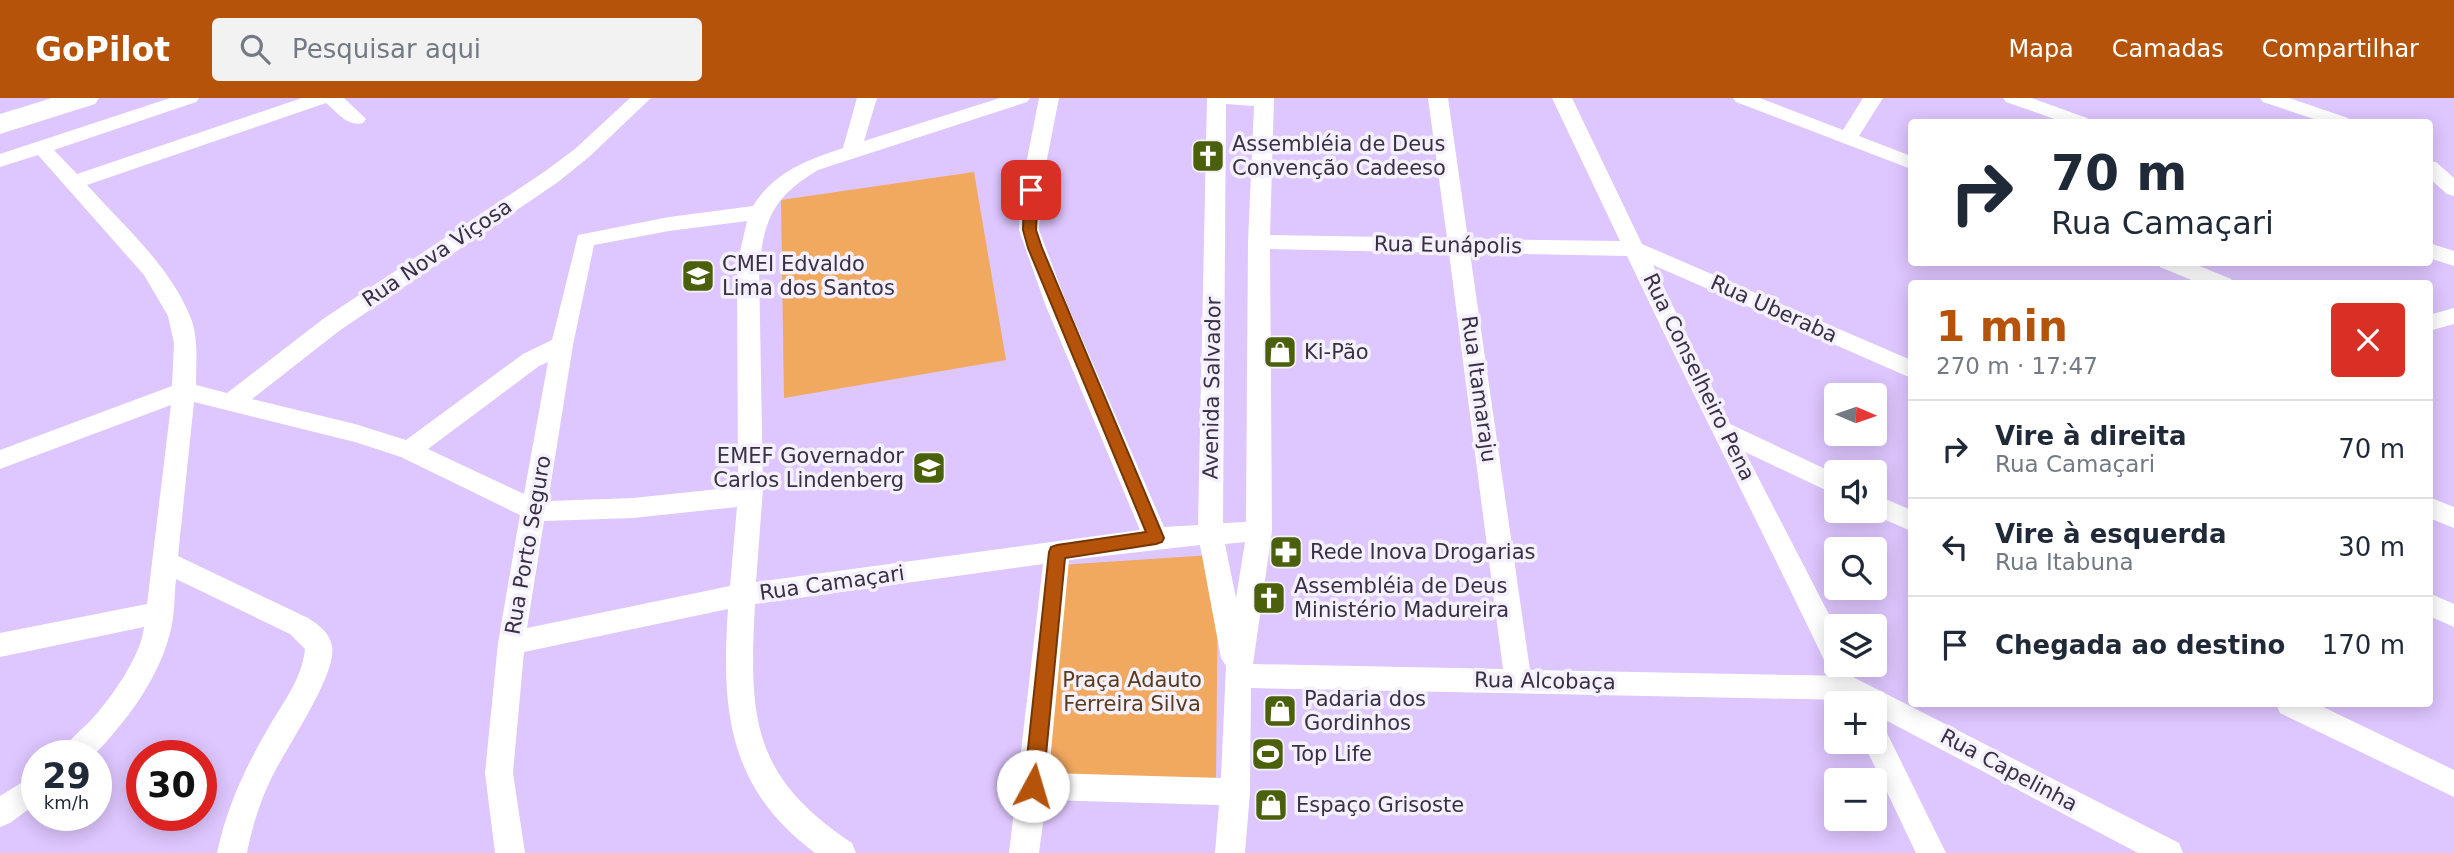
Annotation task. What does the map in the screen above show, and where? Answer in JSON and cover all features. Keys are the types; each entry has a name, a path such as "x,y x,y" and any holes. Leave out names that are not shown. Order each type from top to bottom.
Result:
{"main road":[{"path":"0,107 28,98"},
{"path":"0,124 84,98"}],"street":[{"path":"0,160 188,98"},
{"path":"74,182 321,98"},
{"path":"332,98 356,119"},
{"name":"Rua Nova Viçosa","path":"229,404 331,325 428,257 551,177 616,123 640,98"},
{"path":"852,150 867,98"},
{"path":"841,853 809,832 780,804 765,782 751,752 744,714 741,595 750,496 748,265 752,239 759,212 766,198 786,180 811,165 1020,98"},
{"path":"1049,98 1031,190 1029,230 1056,304 1156,538"},
{"name":"Avenida Salvador","path":"1217,98 1210,533 1238,676"},
{"path":"1225,98 1247,101 1264,98"},
{"name":"Avenida Salvador","path":"1230,853 1235,792 1238,676 1259,531 1259,242 1264,98"},
{"name":"Rua Itamaraju","path":"1438,98 1518,680"},
{"name":"Rua Conselheiro Pena","path":"1562,98 1721,430 1768,517 1824,631"},
{"path":"1743,98 1908,162"},
{"path":"1848,138 1873,98"},
{"path":"2013,98 2072,119"},
{"path":"2270,98 2332,119"},
{"path":"42,148 152,270 179,316 186,343 184,391 159,613 151,651 137,679 103,727 90,740"},
{"path":"2433,171 2454,189"},
{"name":"Rua Porto Seguro","path":"510,853 499,773 510,643 562,345 585,240 669,224 759,212"},
{"name":"Rua Eunápolis","path":"1259,242 1636,249"},
{"name":"Rua Uberaba","path":"1636,249 1908,369"},
{"path":"2433,251 2454,259"},
{"path":"2178,266 2213,280"},
{"path":"2433,322 2454,316"},
{"path":"409,450 531,360 562,345"},
{"path":"0,460 184,391 355,433 409,450 535,511 633,508 750,496"},
{"path":"1721,430 1824,479"},
{"path":"2433,509 2454,518"},
{"path":"1887,510 1908,520"},
{"name":"Rua Camaçari","path":"510,643 741,595 1156,538 1259,531"},
{"path":"1024,853 1057,552"},
{"path":"163,561 299,626 316,638 319,648 317,662 306,686 272,746 246,803 235,833 232,853"},
{"path":"2433,606 2454,616"},
{"path":"0,645 159,613"},
{"name":"Rua Alcobaça","path":"1238,676 1850,685"},
{"name":"Rua Capelinha","path":"1850,685 2168,853"},
{"path":"2296,707 2454,784"},
{"path":"1883,754 1931,853"},
{"path":"1033,786 1235,792"},
{"path":"0,813 21,798"}],"green space":[{"path":"974,172 1006,360 784,398 781,200"},
{"name":"Praça Adauto Ferreira Silva","path":"1211,555 1218,576 1216,780 1040,777 1060,565"}],"place":[{"name":"Assembléia de Deus Convenção Cadeeso","path":"1208,156"},
{"name":"CMEI Edvaldo Lima dos Santos","path":"698,276"},
{"name":"Ki-Pão","path":"1280,352"},
{"name":"EMEF Governador Carlos Lindenberg","path":"929,468"},
{"name":"Rede Inova Drogarias","path":"1286,552"},
{"name":"Assembléia de Deus Ministério Madureira","path":"1269,598"},
{"name":"Padaria dos Gordinhos","path":"1280,711"},
{"name":"Top Life","path":"1268,754"},
{"name":"Espaço Grisoste","path":"1271,805"}],"route":[{"path":"1031,190 1029,230 1035,248 1056,304 1156,538 1057,552 1033,786"}]}
